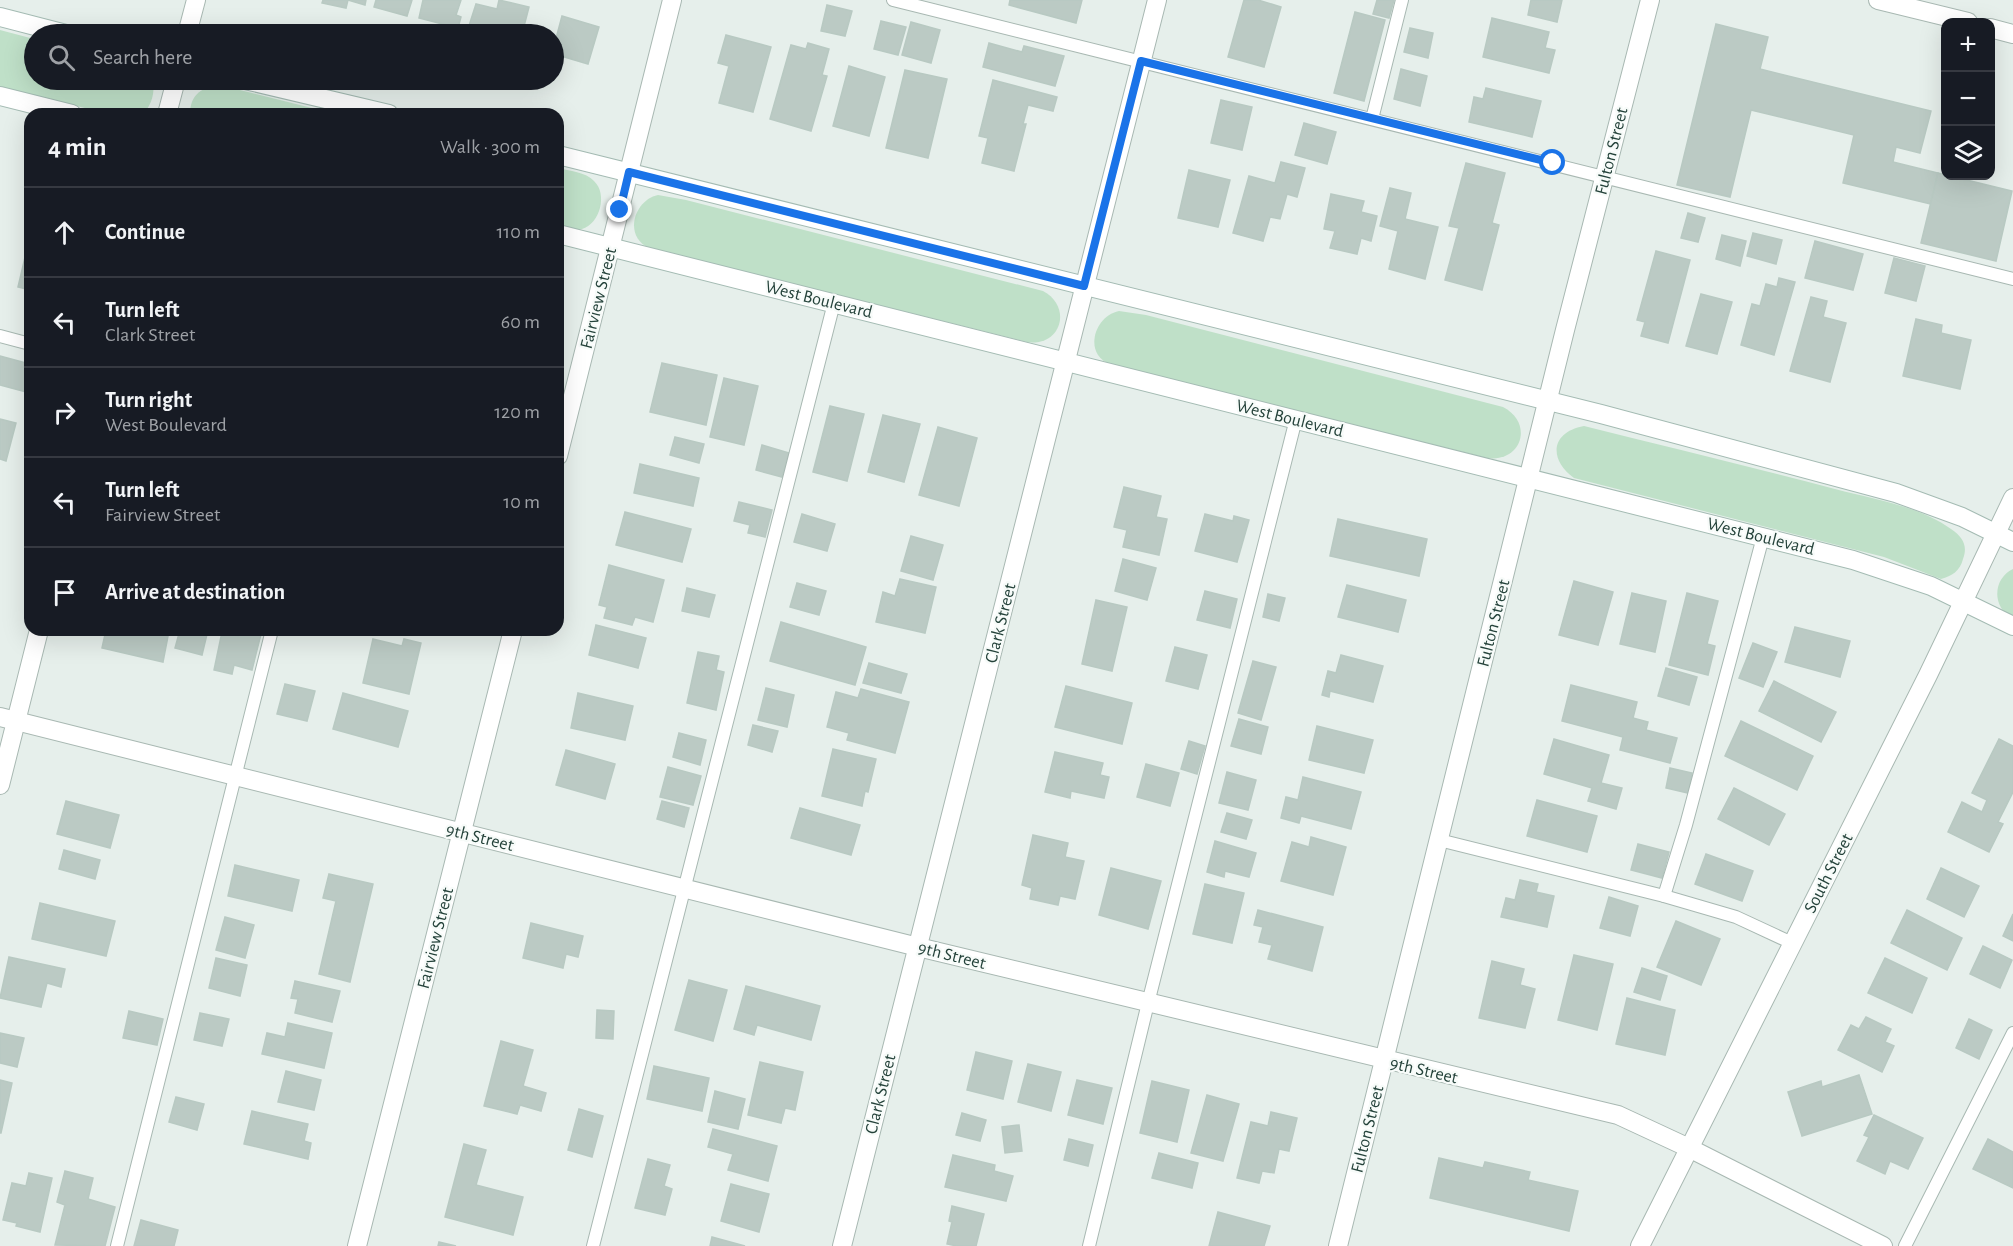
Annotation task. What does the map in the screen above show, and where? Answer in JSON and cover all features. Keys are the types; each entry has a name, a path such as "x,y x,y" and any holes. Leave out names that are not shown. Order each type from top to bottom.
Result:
{"street":[{"path":"190,24 196,0"},
{"name":"Fairview Street","path":"564,433 672,0"},
{"name":"Clark Street","path":"842,1246 1157,0"},
{"name":"Fulton Street","path":"1338,1246 1650,0"},
{"path":"1878,0 1952,18"},
{"path":"0,18 25,24"},
{"path":"1995,29 2013,34"},
{"path":"169,108 173,90"},
{"path":"287,90 364,108"},
{"path":"0,96 48,108"},
{"path":"564,156 1548,400 1896,493 1948,511 2013,542"},
{"name":"West Boulevard","path":"564,235 1530,477 1852,560 1895,573 1964,602 2013,626"},
{"name":"South Street","path":"1640,1246 1964,602 2013,498"},
{"path":"0,785 8,719 37,636"},
{"name":"Fairview Street","path":"357,1246 511,636"},
{"name":"9th Street","path":"8,719 918,947 1618,1115 1689,1148 1883,1246"}],"lane":[{"path":"893,0 909,2 2013,279"},
{"path":"1372,119 1402,0"},
{"path":"593,1246 834,303"},
{"path":"0,336 24,342"},
{"path":"1089,1246 1296,419"},
{"path":"1664,896 1686,825 1763,537"},
{"path":"117,1246 270,636"},
{"path":"1439,840 1664,896 1736,917 1792,943"},
{"path":"1905,1246 2013,1033"}],"green space":[{"path":"0,30 24,36 24,90 154,90 148,108 85,108 0,87"},
{"path":"240,90 312,108 190,108 194,98 201,91"},
{"path":"564,169 591,178 601,193 600,208 593,221 582,229 564,227"},
{"path":"658,195 686,200 1043,291 1058,306 1059,324 1048,338 1039,342 1027,342 649,248 636,235 635,219 643,204"},
{"path":"1119,311 1146,315 1503,407 1513,414 1518,422 1521,431 1520,440 1509,454 1499,458 1487,458 1110,364 1096,352 1095,336 1103,320"},
{"path":"1584,426 1880,500 1925,514 1959,535 1965,546 1962,563 1955,572 1941,579 1884,557 1574,478 1560,463 1557,447 1559,440 1565,434"},
{"path":"2013,569 2013,619 2001,608 1997,594 2001,579"}],"building":[{"path":"323,0 348,0 346,8 322,3"},
{"path":"348,0 366,0 365,5"},
{"path":"376,0 412,0 407,16 374,7"},
{"path":"423,0 461,0 456,15 461,17 459,24 442,24 419,18"},
{"path":"499,0 529,7 525,24 470,24 476,4 497,9"},
{"path":"1010,0 1082,0 1076,23 1009,5"},
{"path":"1244,0 1258,0 1281,7 1264,67 1228,57"},
{"path":"1377,0 1394,0 1389,18 1373,14"},
{"path":"1531,0 1562,0 1557,22 1528,15"},
{"path":"827,5 852,11 845,36 821,31"},
{"path":"1355,12 1385,20 1364,101 1334,93"},
{"path":"562,16 599,27 588,64 564,57 564,24 560,24"},
{"path":"1492,18 1549,32 1545,48 1555,50 1549,73 1483,57"},
{"path":"881,21 906,27 898,55 874,49"},
{"path":"911,22 940,30 931,63 902,55"},
{"path":"1716,24 1768,37 1760,69 1931,111 1920,153 1896,147 1893,162 1938,173 1931,204 1843,183 1854,135 1751,110 1730,197 1677,185"},
{"path":"1410,28 1433,33 1428,58 1404,52"},
{"path":"726,35 771,47 753,112 719,103 729,66 718,63"},
{"path":"808,43 829,49 822,75 827,76 811,131 770,119 791,45 806,49"},
{"path":"989,43 1022,52 1024,46 1064,56 1055,86 983,67"},
{"path":"849,66 885,77 869,136 833,126"},
{"path":"1401,69 1427,76 1420,106 1394,99"},
{"path":"905,70 947,79 928,158 886,148"},
{"path":"993,80 1057,97 1053,111 1028,105 1023,124 1026,124 1014,171 982,163 988,138 979,136"},
{"path":"1486,88 1541,101 1532,137 1469,122 1474,97 1483,99"},
{"path":"1221,100 1252,107 1242,150 1211,143"},
{"path":"1304,123 1336,132 1327,164 1295,155"},
{"path":"1281,162 1305,168 1297,197 1287,194 1280,219 1270,217 1263,241 1233,233 1249,176 1275,183"},
{"path":"1466,163 1505,173 1492,223 1499,225 1482,290 1445,280 1459,228 1449,226"},
{"path":"1189,170 1230,180 1218,227 1178,218"},
{"path":"1938,173 1941,174 1941,180 1967,180 2012,191 1996,261 1921,243"},
{"path":"1390,188 1411,193 1405,219 1438,227 1425,279 1389,269 1398,231 1380,226"},
{"path":"1331,194 1364,201 1361,212 1377,216 1371,241 1361,238 1357,254 1330,248 1335,231 1324,229"},
{"path":"1688,213 1705,218 1698,242 1681,238"},
{"path":"1753,233 1782,240 1776,264 1747,256"},
{"path":"1722,235 1746,241 1740,266 1716,259"},
{"path":"1815,241 1863,254 1853,290 1805,278"},
{"path":"1656,251 1690,260 1668,343 1641,336 1645,322 1637,320"},
{"path":"1894,258 1925,266 1916,301 1885,293"},
{"path":"24,262 24,288 18,287"},
{"path":"1779,278 1795,282 1774,355 1741,345 1752,304 1760,306 1766,284 1777,287"},
{"path":"1701,294 1732,302 1717,354 1686,346"},
{"path":"1811,297 1827,301 1823,317 1846,323 1830,382 1790,371"},
{"path":"1916,319 1942,325 1941,333 1971,340 1960,389 1903,376"},
{"path":"0,356 24,362 24,391 0,385"},
{"path":"662,363 717,375 706,425 650,412"},
{"path":"724,378 758,386 744,445 710,437"},
{"path":"830,406 864,414 847,481 813,472"},
{"path":"883,415 920,424 904,482 868,472"},
{"path":"0,419 16,423 6,461 0,459"},
{"path":"938,427 977,438 959,506 919,495"},
{"path":"675,437 704,444 699,463 670,455"},
{"path":"762,445 789,453 782,477 756,470"},
{"path":"640,464 699,478 693,506 634,493"},
{"path":"1124,487 1161,496 1156,517 1167,519 1159,555 1123,547 1127,530 1114,527"},
{"path":"739,502 772,510 765,537 748,533 750,525 734,521"},
{"path":"625,512 691,529 682,562 616,545"},
{"path":"802,514 835,524 827,551 794,542"},
{"path":"1205,514 1233,521 1234,516 1249,520 1237,562 1195,551"},
{"path":"1338,519 1427,539 1419,576 1330,556"},
{"path":"911,536 943,545 933,580 901,571"},
{"path":"1123,559 1156,568 1147,600 1115,591"},
{"path":"609,565 664,580 653,622 635,617 632,625 604,618 607,607 599,605"},
{"path":"900,579 936,587 925,633 876,622 883,592 895,596"},
{"path":"1574,581 1613,592 1598,645 1559,635"},
{"path":"797,583 826,591 819,615 790,607"},
{"path":"1347,585 1406,600 1398,632 1338,617"},
{"path":"687,588 715,595 709,617 682,611"},
{"path":"1205,591 1237,599 1230,628 1197,620"},
{"path":"1632,593 1666,601 1655,652 1620,644"},
{"path":"1687,593 1718,601 1707,644 1715,646 1708,675 1669,665"},
{"path":"1268,594 1285,598 1279,621 1263,617"},
{"path":"1096,600 1127,607 1112,671 1082,664"},
{"path":"781,622 866,647 855,685 770,661"},
{"path":"596,625 646,638 638,668 589,655"},
{"path":"1795,627 1850,641 1840,677 1785,662"},
{"path":"105,636 168,636 163,662 102,648"},
{"path":"178,636 207,636 202,655 175,648"},
{"path":"221,636 260,636 252,670 234,665 232,674 214,670"},
{"path":"373,639 402,646 404,639 421,643 409,694 363,683"},
{"path":"1753,643 1777,652 1763,687 1739,678"},
{"path":"1175,647 1207,655 1198,689 1166,681"},
{"path":"698,652 719,656 716,670 724,672 716,710 687,703"},
{"path":"1341,655 1383,666 1373,702 1330,691 1329,697 1322,695 1328,671 1336,673"},
{"path":"1253,661 1276,667 1261,720 1238,713"},
{"path":"869,663 907,674 901,693 863,683"},
{"path":"1666,668 1697,677 1689,705 1658,696"},
{"path":"1774,681 1836,712 1821,742 1759,711"},
{"path":"285,684 315,691 307,721 277,714"},
{"path":"1571,685 1637,702 1633,718 1648,722 1646,730 1677,738 1670,763 1620,750 1623,737 1562,721"},
{"path":"1066,686 1132,703 1122,744 1055,727"},
{"path":"766,688 794,695 787,727 758,720"},
{"path":"861,689 909,702 895,753 847,740 849,733 827,727 836,692 858,698"},
{"path":"343,693 408,711 398,747 333,729"},
{"path":"578,693 633,706 625,740 571,728"},
{"path":"1239,719 1268,727 1261,754 1231,746"},
{"path":"1741,721 1813,756 1797,790 1725,756"},
{"path":"753,725 778,731 772,752 748,745"},
{"path":"1317,726 1373,740 1364,773 1309,760"},
{"path":"679,733 706,740 700,765 673,757"},
{"path":"1554,739 1609,755 1601,783 1622,788 1616,809 1588,801 1592,788 1544,774"},
{"path":"1999,739 2013,746 2013,792 1998,822 2003,824 1989,852 1948,832 1962,802 1982,812 1987,800 1972,793"},
{"path":"1189,741 1205,746 1197,774 1181,769"},
{"path":"833,749 876,759 862,806 822,796"},
{"path":"566,750 615,764 605,799 556,785"},
{"path":"1055,752 1103,763 1100,775 1109,777 1104,798 1071,791 1070,798 1045,792"},
{"path":"1146,764 1179,773 1170,806 1137,797"},
{"path":"668,767 701,776 693,805 660,797"},
{"path":"1670,768 1692,773 1688,793 1666,788"},
{"path":"1227,772 1256,780 1248,810 1219,803"},
{"path":"1303,777 1361,792 1351,829 1301,816 1299,823 1281,818 1286,797 1298,800"},
{"path":"1734,788 1785,814 1769,845 1718,819"},
{"path":"1537,800 1597,816 1587,852 1527,836"},
{"path":"66,801 119,815 110,848 57,834"},
{"path":"662,801 689,808 684,827 657,819"},
{"path":"800,808 860,825 851,855 791,838"},
{"path":"1227,813 1252,820 1246,839 1221,832"},
{"path":"1033,835 1068,843 1065,857 1084,861 1075,899 1060,896 1058,905 1030,899 1032,888 1022,885"},
{"path":"1311,837 1346,847 1333,895 1281,881 1292,842 1309,847"},
{"path":"1215,841 1256,853 1249,877 1225,871 1224,877 1207,872"},
{"path":"1638,844 1669,852 1662,878 1631,870"},
{"path":"64,850 100,860 95,879 59,869"},
{"path":"1706,854 1753,871 1742,901 1695,884"},
{"path":"235,865 299,880 292,911 228,896"},
{"path":"1111,868 1161,881 1148,929 1099,915"},
{"path":"1941,868 1979,886 1964,917 1927,899"},
{"path":"329,874 373,884 350,982 319,974 336,901 323,898"},
{"path":"1520,880 1538,884 1536,892 1554,896 1547,927 1501,917 1506,898 1515,900"},
{"path":"1205,884 1244,893 1232,943 1193,934"},
{"path":"1609,897 1638,906 1630,936 1600,928"},
{"path":"40,903 115,921 106,956 32,939"},
{"path":"1258,910 1323,927 1312,971 1268,959 1272,945 1259,942 1263,927 1254,925"},
{"path":"1907,910 1962,938 1947,970 1891,943"},
{"path":"2013,914 2013,941 2003,936"},
{"path":"225,917 254,925 245,958 216,950"},
{"path":"1676,921 1720,939 1701,985 1657,967"},
{"path":"531,923 583,936 578,957 566,954 563,968 523,958"},
{"path":"1983,946 2012,960 2000,988 1970,974"},
{"path":"1574,955 1613,964 1597,1030 1558,1020"},
{"path":"9,957 65,969 61,987 47,983 41,1007 0,998"},
{"path":"216,958 247,965 240,996 209,988"},
{"path":"1885,958 1927,978 1912,1013 1868,993"},
{"path":"1492,961 1524,969 1520,985 1535,989 1525,1028 1479,1018"},
{"path":"1642,968 1667,976 1660,1000 1634,992"},
{"path":"689,980 727,990 713,1041 675,1030"},
{"path":"295,981 340,991 332,1022 295,1013 298,999 291,998"},
{"path":"746,986 820,1006 811,1040 757,1025 754,1035 734,1029"},
{"path":"1627,998 1675,1010 1665,1055 1616,1044"},
{"path":"597,1010 614,1011 613,1039 596,1038"},
{"path":"129,1011 163,1019 157,1045 123,1038"},
{"path":"200,1013 229,1019 222,1046 194,1040"},
{"path":"1866,1017 1891,1029 1885,1042 1894,1046 1882,1072 1838,1050 1851,1025 1859,1029"},
{"path":"1969,1019 1992,1030 1979,1059 1956,1048"},
{"path":"288,1023 332,1033 324,1068 262,1054 267,1033 285,1037"},
{"path":"0,1033 24,1038 17,1067 0,1063"},
{"path":"501,1041 533,1050 523,1086 546,1093 541,1111 520,1105 517,1114 484,1106"},
{"path":"976,1052 1012,1061 1003,1099 967,1090"},
{"path":"760,1062 803,1072 795,1110 785,1108 781,1123 748,1115"},
{"path":"1028,1064 1061,1072 1051,1111 1018,1102"},
{"path":"654,1066 709,1078 702,1111 647,1099"},
{"path":"286,1071 321,1080 314,1110 278,1102"},
{"path":"1859,1075 1872,1114 1802,1136 1788,1092 1821,1081 1822,1087"},
{"path":"0,1080 12,1083 1,1133 0,1133"},
{"path":"1077,1080 1112,1088 1103,1124 1068,1115"},
{"path":"1152,1081 1189,1090 1177,1142 1140,1133"},
{"path":"715,1091 745,1099 738,1129 708,1122"},
{"path":"1207,1095 1239,1104 1223,1161 1191,1153"},
{"path":"176,1097 204,1104 197,1130 169,1122"},
{"path":"579,1109 603,1116 592,1157 568,1150"},
{"path":"252,1111 308,1124 304,1141 311,1143 308,1159 244,1144"},
{"path":"1271,1112 1297,1118 1289,1151 1279,1149 1274,1173 1262,1171 1259,1183 1237,1178 1251,1122 1268,1126"},
{"path":"962,1113 986,1120 980,1141 956,1135"},
{"path":"1874,1115 1923,1138 1908,1169 1890,1161 1885,1174 1857,1161 1869,1137 1864,1135"},
{"path":"1019,1125 1022,1151 1005,1153 1002,1127"},
{"path":"713,1129 777,1146 768,1181 728,1170 733,1154 708,1147"},
{"path":"1069,1139 1093,1145 1088,1166 1064,1160"},
{"path":"1988,1139 2013,1152 2013,1188 1973,1169"},
{"path":"464,1144 486,1150 476,1185 523,1197 513,1235 445,1217"},
{"path":"1159,1153 1198,1163 1192,1188 1152,1178"},
{"path":"953,1155 995,1165 994,1171 1013,1176 1006,1201 945,1187"},
{"path":"1439,1158 1483,1168 1485,1162 1530,1172 1528,1180 1578,1191 1569,1231 1430,1198"},
{"path":"648,1159 670,1165 664,1186 672,1189 665,1215 635,1208"},
{"path":"65,1171 93,1178 88,1199 115,1207 105,1246 55,1245 65,1205 57,1202"},
{"path":"29,1173 52,1178 40,1232 3,1220 12,1183 26,1186"},
{"path":"731,1184 769,1194 759,1232 721,1221"},
{"path":"952,1206 984,1214 976,1246 947,1244 952,1222 949,1221"},
{"path":"1218,1212 1270,1226 1264,1246 1209,1246"},
{"path":"141,1220 178,1230 174,1246 134,1246"},
{"path":"712,1237 745,1246 710,1246"},
{"path":"439,1242 456,1246 438,1246"}],"route":[{"path":"620,210 629,172 1084,286 1141,61 1553,163"}]}
